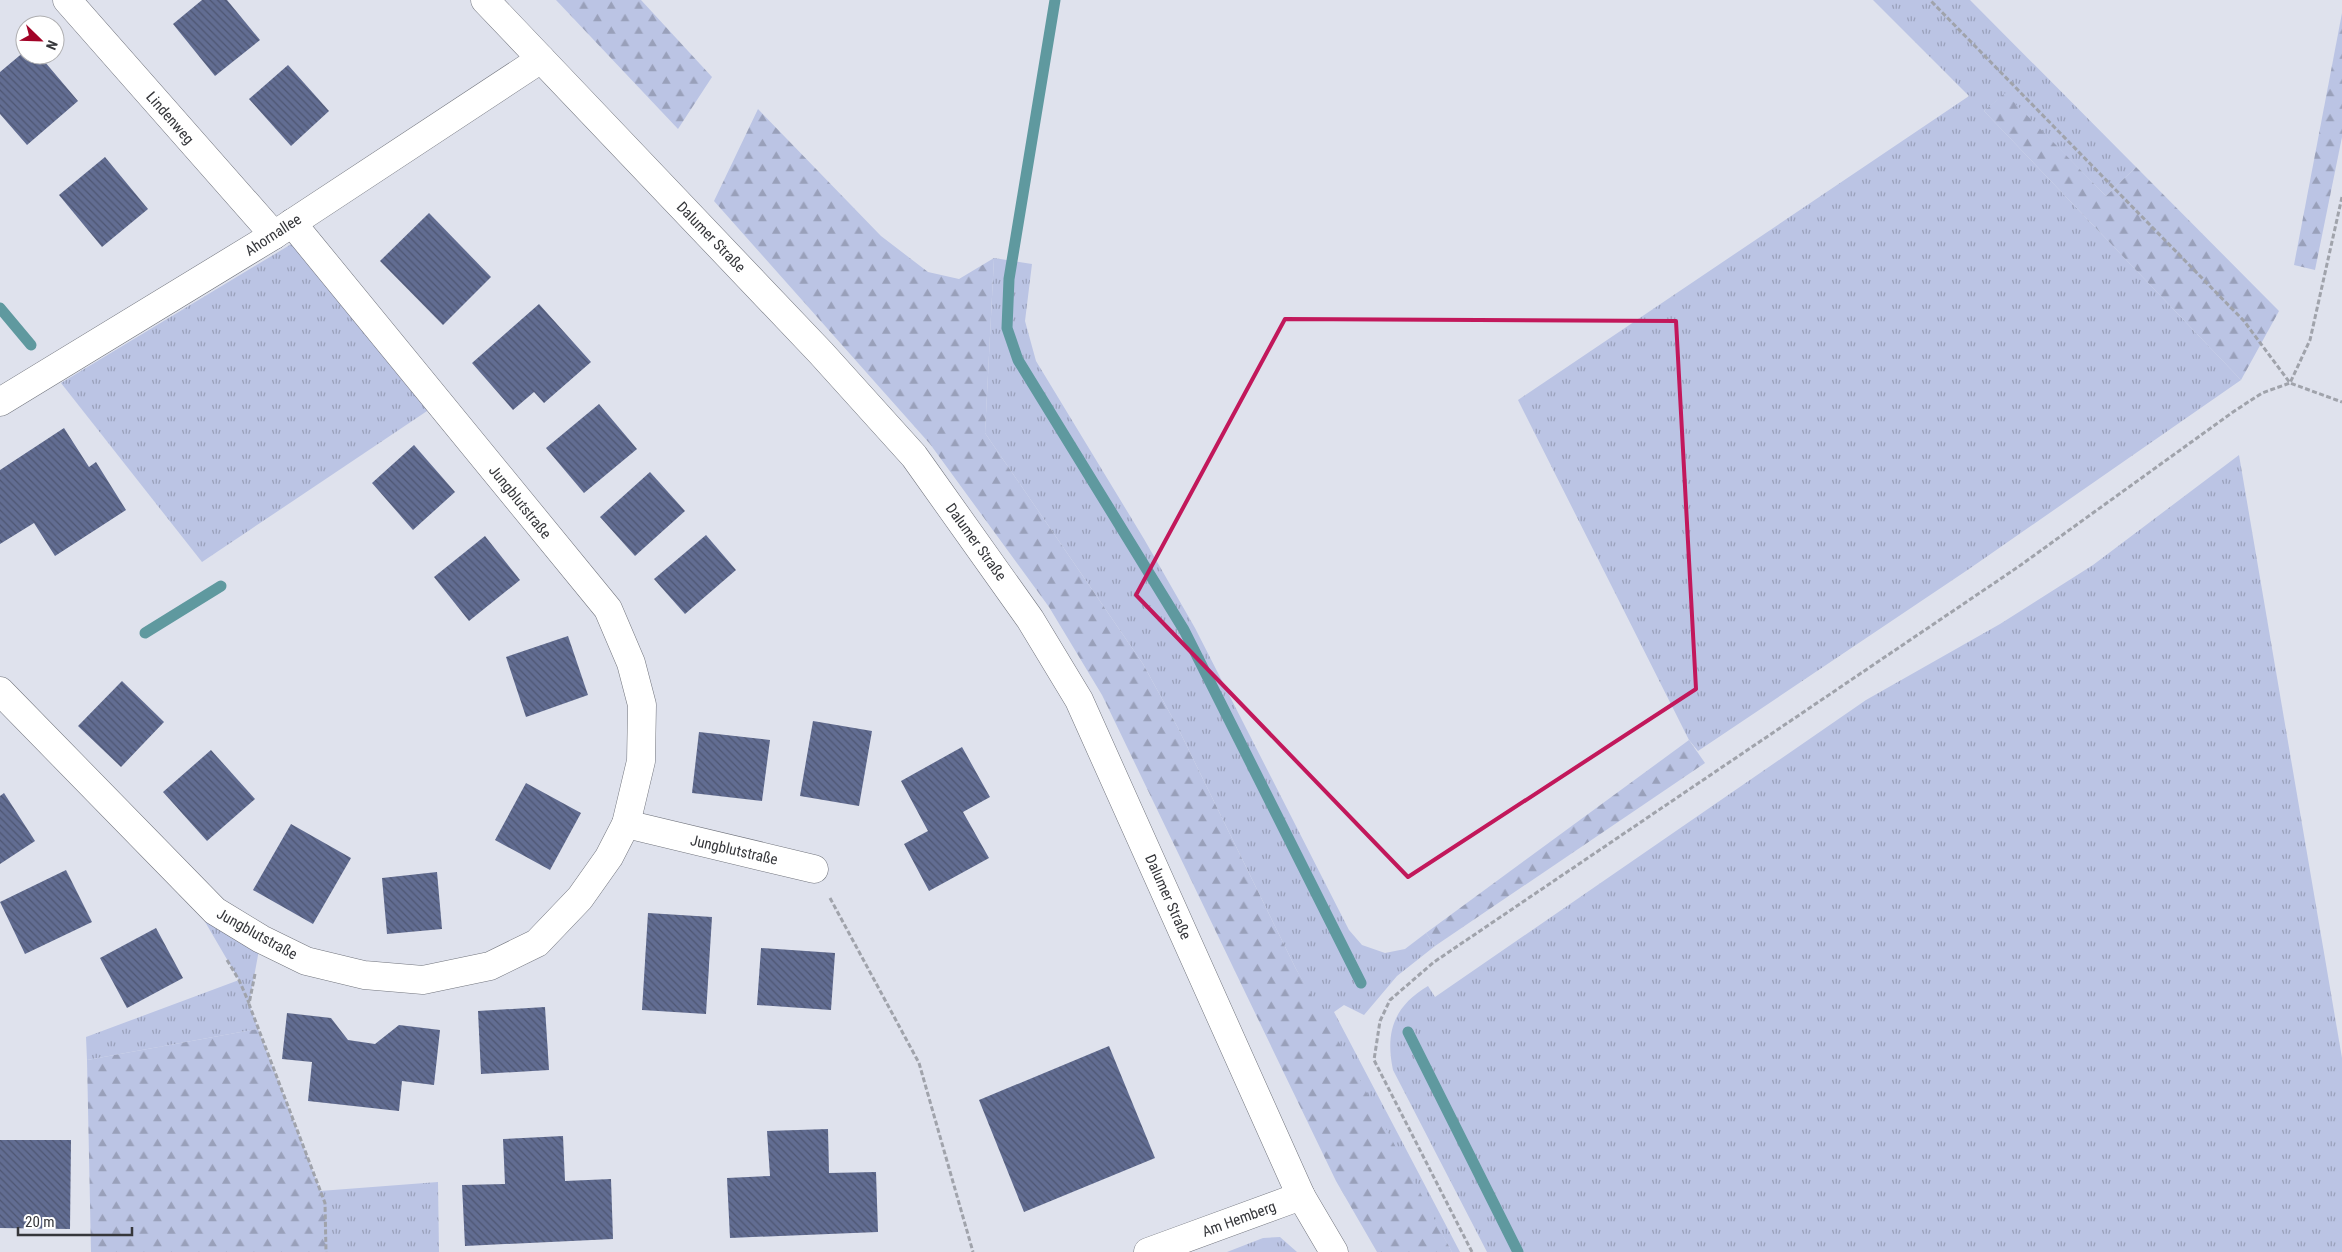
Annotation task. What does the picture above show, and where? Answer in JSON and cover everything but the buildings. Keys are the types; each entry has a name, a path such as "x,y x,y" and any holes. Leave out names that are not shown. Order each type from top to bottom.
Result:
{"street":[{"name":"Lindenweg","path":"67,0 283,229"},
{"name":"Dalumer Straße","path":"486,0 821,353 914,456 1030,618 1079,700 1301,1196 1334,1252"},
{"name":"Ahornallee","path":"0,402 283,229 541,59"},
{"name":"Jungblutstraße","path":"0,691 215,911 261,939 306,961 364,975 423,980 490,966 537,943 580,898 608,857 626,824 641,761 642,705 631,664 608,609 283,229"},
{"name":"Jungblutstraße","path":"626,824 814,869"},
{"name":"Am Hemberg","path":"1148,1252 1301,1196"}],"path":[{"path":"1930,0 2244,321 2290,383 2342,402"},
{"path":"1472,1252 1374,1060 1380,1022 1390,1000 1434,962 2010,572 2233,412 2262,393 2290,383 2310,340 2342,197"},
{"path":"814,869 919,1063 974,1252"},
{"path":"261,939 249,1004 325,1203 326,1252"}],"highlighted area":[{"path":"1285,319 1676,321 1696,689 1408,877 1136,595"}],"green space":[{"path":"556,0 641,0 712,77 678,129"},
{"path":"1873,0 1970,0 2136,167 2106,196 2005,94 1984,111 2241,380 1969,569 1698,751 1689,740 1518,400 1969,96"},
{"path":"2342,13 2342,137 2315,270 2294,265"},
{"path":"2005,93 2106,196 2136,167 2279,311 2241,380 1984,111"},
{"path":"758,109 881,236 928,272 959,279 994,258 985,433 1143,664 1178,728 1296,969 1347,1056 1452,1252 1377,1252 1336,1181 1102,695 1049,607 930,444 714,201"},
{"path":"303,237 439,403 202,562 61,383"},
{"path":"994,258 1032,264 1025,321 1036,361 1144,539 1195,628 1349,930 1362,945 1385,953 1405,949 1426,933 1435,946 1397,976 1364,1015 1344,1005 1334,1012 1460,1252 1452,1252 1296,969 1178,728 1143,664 985,433"},
{"path":"2239,455 2342,1058 2342,1252 1487,1252 1393,1070 1390,1044 1392,1032 1400,1011 1407,1002 1428,986 1435,997 1866,700 2000,624 2093,565"},
{"path":"1689,740 1705,763 1435,946 1426,933"},
{"path":"176,872 261,939 249,1004 258,1029 87,1060 86,1037 239,980"},
{"path":"258,1029 325,1203 326,1252 91,1252 87,1060"},
{"path":"438,1182 439,1252 324,1252 320,1191"},
{"path":"1280,1237 1297,1252 1227,1252 1263,1238"}],"waterway":[{"path":"1055,0 1009,279 1007,328 1018,360 1184,630 1361,983"},
{"path":"0,308 31,345"},
{"path":"145,633 221,586"},
{"path":"1408,1032 1518,1252"}]}
